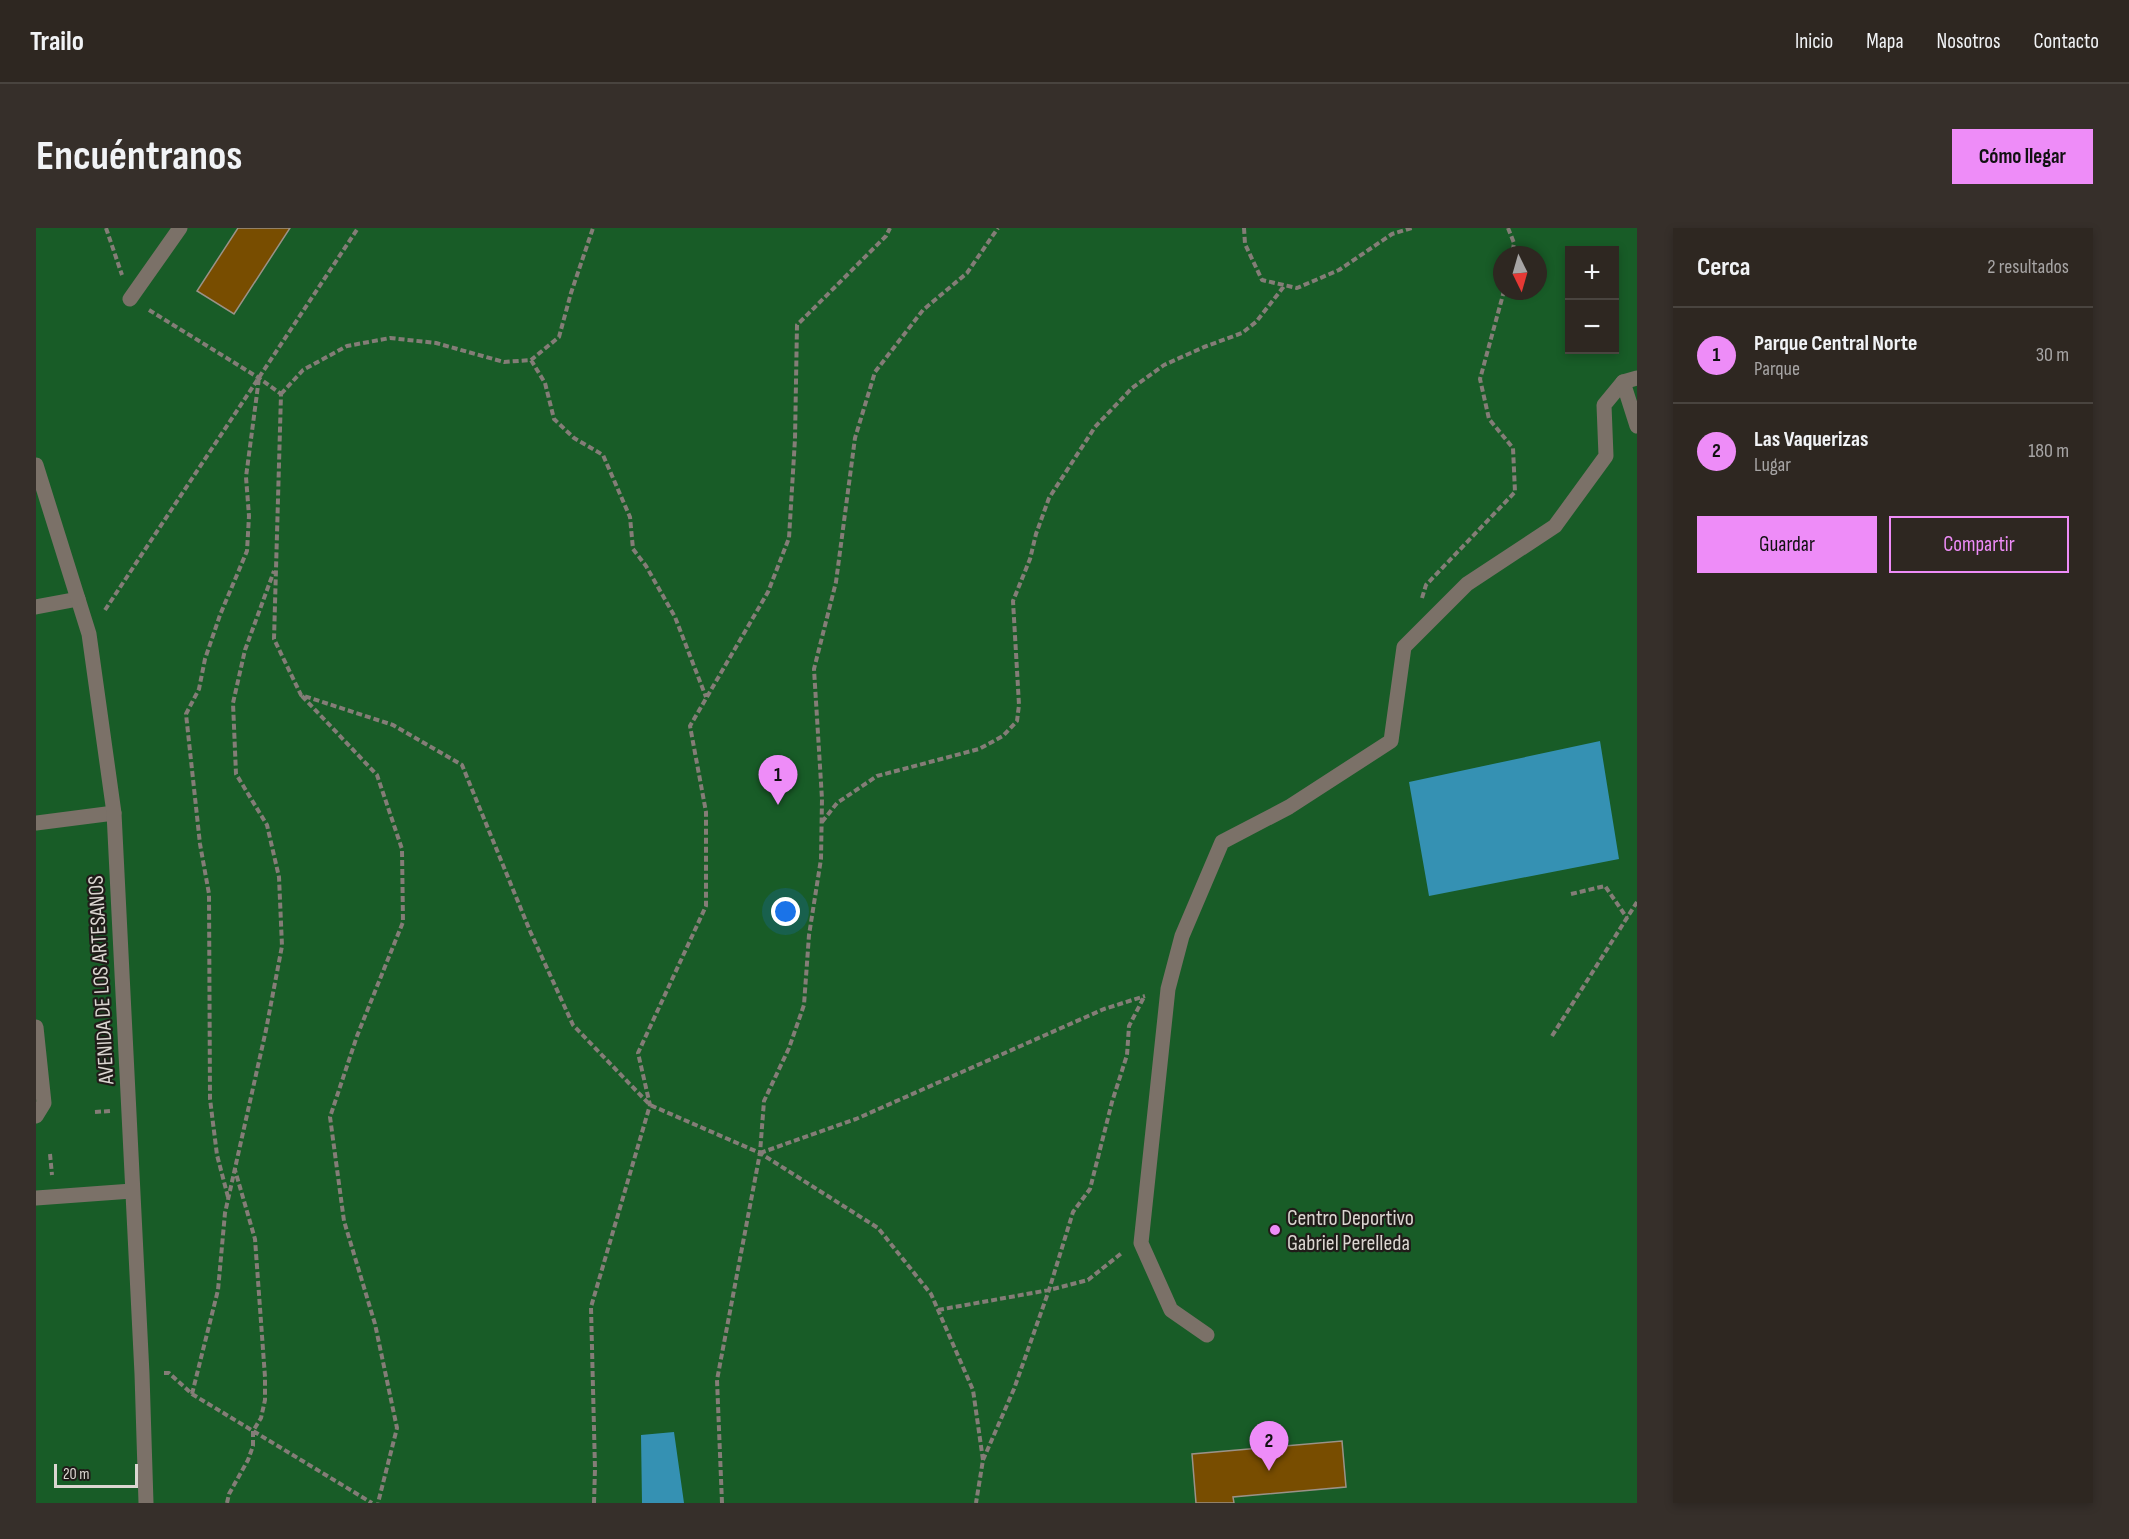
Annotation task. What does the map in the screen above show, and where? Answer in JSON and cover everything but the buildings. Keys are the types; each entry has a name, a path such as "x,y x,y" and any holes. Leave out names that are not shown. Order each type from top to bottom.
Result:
{"street":[{"path":"130,299 180,228"},
{"path":"1630,380 1637,426"},
{"path":"1207,1335 1171,1310 1142,1243 1168,989 1182,936 1222,842 1289,807 1391,741 1404,647 1467,584 1555,526 1606,456 1604,405 1630,380"},
{"name":"AVENIDA DE LOS ARTESANOS","path":"36,465 89,634 114,813 142,1374 146,1503"},
{"path":"36,607 78,600"},
{"path":"36,823 114,813"},
{"path":"36,1027 45,1103 36,1116"},
{"path":"36,1198 132,1191"}],"path":[{"path":"106,228 130,299 259,378 281,394"},
{"path":"89,634 358,228"},
{"path":"378,1503 397,1428 375,1324 344,1221 330,1117 357,1036 403,922 402,849 377,775 301,695 274,639 281,394 303,370 347,346 390,338 436,343 504,362 531,360 559,337 570,293 593,228"},
{"path":"594,1503 591,1306 650,1105 638,1053 706,906 706,812 690,726 768,592 789,538 795,439 797,325 886,236 890,228"},
{"path":"722,1503 717,1380 760,1153 764,1101 789,1048 804,1005 809,935 821,859 822,799 814,669 836,582 855,438 875,372 923,309 967,273 998,228"},
{"path":"1244,228 1245,244 1262,280 1297,288 1339,270 1392,234 1412,228"},
{"path":"1508,228 1514,246"},
{"path":"822,823 837,803 877,776 979,749 1003,736 1017,721 1013,601 1030,559 1049,498 1095,427 1132,388 1164,365 1242,333 1257,322 1285,285"},
{"path":"1419,606 1426,585 1515,492 1513,448 1489,419 1480,380 1502,300"},
{"path":"531,360 545,383 554,419 574,438 603,455 630,517 633,549 646,566 675,617 706,698"},
{"path":"228,1198 217,1155 210,1099 209,894 200,844 186,714 199,689 205,659 220,615 247,551 249,516 246,477 259,378"},
{"path":"192,1395 218,1290 228,1198 266,1030 282,946 279,877 267,825 236,774 233,703 246,650 276,568"},
{"path":"301,695 393,725 462,765 530,931 573,1025 650,1105 760,1153 878,1228 931,1294 973,1390 983,1460"},
{"path":"1570,894 1605,886 1627,918"},
{"path":"1552,1036 1637,902"},
{"path":"760,1153 856,1119 1104,1009 1168,989"},
{"path":"976,1503 983,1460 1014,1389 1049,1290 1073,1212 1090,1189 1112,1102 1127,1055 1129,1026 1144,996"},
{"path":"227,1503 229,1494 248,1460 253,1446 253,1431 261,1418 265,1400 255,1239 235,1167"},
{"path":"938,1310 1049,1290 1088,1280 1123,1252 1143,1228"},
{"path":"142,1374 169,1373 192,1395 372,1503"}],"green space":[{"path":"36,228 1637,228 1637,1503 36,1503"}],"water":[{"path":"1600,741 1619,859 1429,896 1409,782"},
{"path":"674,1432 684,1503 642,1503 641,1435"}],"place":[{"name":"Parque Central Norte","path":"778,805"},
{"name":"Centro Deportivo Gabriel Perelleda","path":"1275,1230"},
{"name":"Las Vaquerizas","path":"1269,1471"}]}
